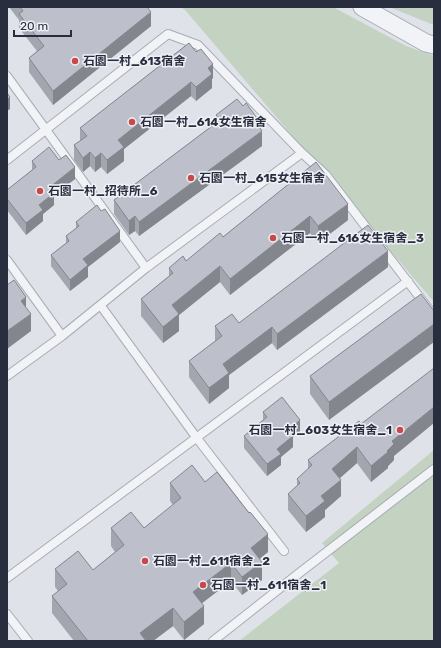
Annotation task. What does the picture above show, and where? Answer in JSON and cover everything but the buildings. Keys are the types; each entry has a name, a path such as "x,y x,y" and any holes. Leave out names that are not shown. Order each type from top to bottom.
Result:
{"street":[{"path":"362,7 426,43 434,45"}],"lane":[{"path":"7,160 168,34 198,45 326,175 434,316"},
{"path":"7,76 146,268"},
{"path":"7,376 101,306 146,268 302,152"},
{"path":"7,260 62,336"},
{"path":"7,578 408,281"},
{"path":"101,306 196,437 284,551"},
{"path":"213,641 434,469"},
{"path":"7,614 28,641"}],"green space":[{"path":"181,7 333,7 406,46 434,56 434,302 186,11"},
{"path":"389,7 434,7 434,25"},
{"path":"434,450 434,641 239,641 339,563 322,543"}],"place":[{"name":"石園一村_613宿舍","path":"75,61"},
{"name":"石園一村_614女生宿舍","path":"132,122"},
{"name":"石園一村_615女生宿舍","path":"191,178"},
{"name":"石園一村_招待所_6","path":"40,191"},
{"name":"石園一村_616女生宿舍_3","path":"273,238"},
{"name":"石園一村_603女生宿舍_1","path":"400,430"},
{"name":"石園一村_611宿舍_2","path":"145,561"},
{"name":"石園一村_611宿舍_1","path":"203,585"}]}
